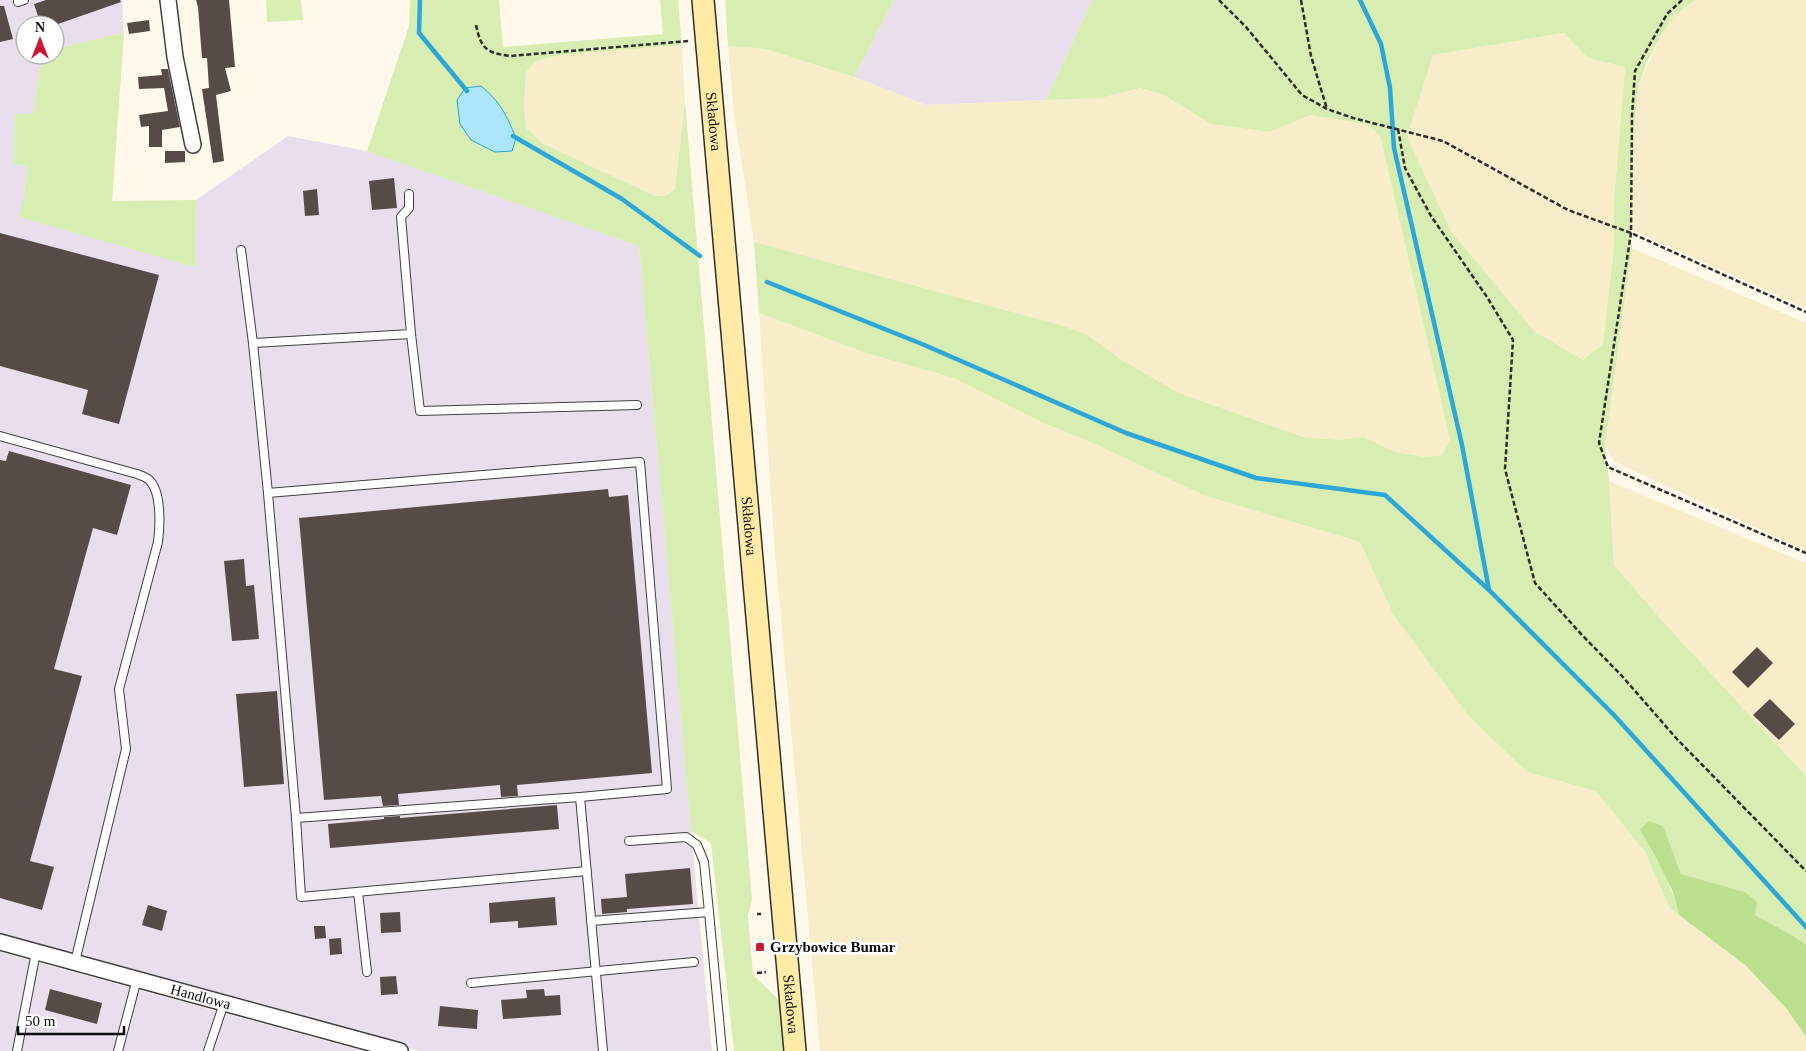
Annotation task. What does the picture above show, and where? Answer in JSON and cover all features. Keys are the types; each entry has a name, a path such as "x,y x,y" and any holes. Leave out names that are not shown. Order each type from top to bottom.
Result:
{"main road":[{"name":"Składowa","path":"703,0 795,1051"}],"street":[{"path":"168,0 175,57 193,145"},
{"name":"Handlowa","path":"0,942 400,1051"}],"lane":[{"path":"18,0 18,2 24,0"},
{"path":"409,194 409,208 401,217 420,411 637,404"},
{"path":"241,250 253,343 268,493 301,897 587,871"},
{"path":"253,343 412,334"},
{"path":"0,436 136,474 148,480 154,489 158,506 160,527 158,542 119,689 126,749 75,962"},
{"path":"268,493 640,462 667,789 296,818"},
{"path":"580,797 603,1051"},
{"path":"629,841 686,837 697,845 704,862 722,1051"},
{"path":"358,892 367,972"},
{"path":"592,921 709,912"},
{"path":"16,1051 36,952"},
{"path":"470,983 694,962"},
{"path":"118,1051 138,979"},
{"path":"208,1051 224,1003"}],"path":[{"path":"1219,0 1246,27 1302,94 1327,109 1353,118 1443,141 1568,210 1631,233 1806,312"},
{"path":"1301,0 1312,56 1327,109"},
{"path":"1682,0 1667,14 1635,71 1632,116 1631,233 1600,443 1608,467 1806,553"},
{"path":"476,25 479,38 485,48 495,54 510,56 706,40"},
{"path":"1398,129 1405,168 1431,216 1487,297 1513,340 1505,469 1535,583 1622,676 1676,738 1806,871"},
{"path":"758,973 766,972"}],"shaded area":[{"path":"0,0 122,0 124,33 65,47 65,15 15,15 15,65 40,65 33,114 15,114 14,165 27,166 20,217 195,266 196,200 288,136 367,151 639,246 712,1051 420,1051 0,935"},
{"path":"894,0 1092,0 1046,100 926,105 854,77"},
{"path":"1695,0 1806,0 1806,308 1630,229 1635,119 1639,84 1661,36 1673,17"},
{"path":"1565,33 1588,58 1625,67 1614,200 1614,247 1603,344 1583,360 1534,331 1451,231 1407,137 1433,55"},
{"path":"682,45 685,101 675,189 666,196 655,196 542,144 526,128 524,107 526,72 536,61 559,55"},
{"path":"728,46 766,49 854,77 926,105 1101,98 1140,88 1164,95 1211,124 1270,132 1310,115 1365,124 1380,135 1450,440 1442,455 1425,457 1395,452 1364,437 1339,440 1303,437 1179,393 1120,359 1086,334 1060,325 754,242 734,113"},
{"path":"1632,248 1806,323 1806,551 1615,462 1605,446"},
{"path":"759,313 866,353 954,378 1039,421 1093,443 1203,495 1360,542 1393,614 1527,772 1596,791 1645,852 1669,907 1745,965 1786,1008 1806,1037 1806,1051 820,1051 774,541"},
{"path":"1609,481 1806,563 1806,776 1665,624 1614,565"},
{"path":"0,952 363,1051 0,1051"}],"green space":[{"path":"266,0 301,0 303,20 267,22"},
{"path":"410,0 499,0 503,47 663,34 660,0 678,0 682,45 559,55 536,61 526,72 524,107 526,128 543,144 655,196 666,196 675,189 685,101 752,899 748,915 753,975 780,1001 784,1051 734,1051 711,843 691,831 639,246 367,151 409,26"},
{"path":"725,0 894,0 854,77 766,49 728,46"},
{"path":"1092,0 1695,0 1673,17 1647,62 1639,84 1635,119 1630,229 1632,248 1605,446 1614,565 1665,624 1806,776 1806,945 1754,915 1745,892 1681,874 1663,827 1640,830 1668,881 1679,915 1669,907 1645,852 1596,791 1527,772 1468,715 1393,614 1360,542 1203,495 1093,443 1039,421 954,378 866,353 759,313 754,242 1060,325 1086,334 1120,359 1179,393 1303,437 1339,440 1364,437 1395,452 1425,457 1442,455 1450,440 1380,135 1365,124 1310,115 1270,132 1211,124 1164,95 1140,88 1101,98 1046,100","holes":["1564,33 1588,58 1625,67 1614,200 1614,247 1603,344 1583,360 1534,331 1451,231 1407,137 1433,55"]},
{"path":"124,33 112,201 196,200 195,267 19,217 24,196 27,166 14,165 15,114 33,114 40,65 65,65 65,47"},
{"path":"1648,821 1663,826 1681,874 1745,892 1757,902 1755,915 1806,945 1806,1037 1786,1008 1745,965 1679,915 1673,892 1640,830"}],"water":[{"path":"481,86 502,109 509,122 516,138 512,151 495,152 471,140 460,124 457,100 465,88"}],"building":[{"path":"46,0 120,0 121,2 65,22 65,15 38,15 34,4"},
{"path":"196,0 229,0 235,67 225,68 231,91 216,95 224,161 213,163 202,89 209,88 207,58 202,58"},
{"path":"0,6 4,6 13,39 0,42"},
{"path":"149,20 150,31 129,34 127,23"},
{"path":"161,69 168,69 180,127 162,130 162,147 149,147 149,126 141,127 139,115 168,111 164,88 139,89 138,77 162,75"},
{"path":"165,151 185,151 185,162 165,163"},
{"path":"394,178 397,208 372,210 369,181"},
{"path":"317,189 319,215 305,216 303,191"},
{"path":"0,233 159,275 119,424 82,414 88,390 0,366"},
{"path":"9,451 131,485 117,535 93,528 54,669 82,676 30,861 54,867 42,910 0,898 0,460 6,461"},
{"path":"608,489 609,497 628,495 652,773 517,785 518,796 501,797 500,785 398,794 399,805 383,806 381,796 324,800 299,518"},
{"path":"244,559 246,586 254,585 259,639 232,641 224,561"},
{"path":"1757,647 1773,663 1748,688 1732,672"},
{"path":"277,691 284,784 244,787 236,694"},
{"path":"1770,699 1795,724 1779,740 1753,715"},
{"path":"557,805 559,829 330,848 328,824 384,819 384,817 400,816 400,818"},
{"path":"690,868 693,904 627,909 627,912 602,914 601,899 627,897 625,874"},
{"path":"555,897 557,925 518,928 518,921 490,923 489,903"},
{"path":"148,905 167,911 162,931 142,925"},
{"path":"400,912 401,932 381,933 380,913"},
{"path":"314,926 325,926 326,938 315,939"},
{"path":"341,938 342,954 330,955 329,939"},
{"path":"396,976 398,994 381,995 380,977"},
{"path":"50,989 102,1003 97,1024 45,1010"},
{"path":"544,989 545,996 560,995 561,1015 503,1019 501,1000 527,998 526,990"},
{"path":"440,1006 478,1010 477,1029 438,1026"}],"waterway":[{"path":"420,0 419,33 467,91"},
{"path":"1360,0 1381,44 1390,88 1394,148 1462,445 1489,590 1613,714 1806,927"},
{"path":"513,136 622,199 700,256"},
{"path":"767,282 922,344 1126,433 1256,478 1385,495 1489,590"}],"place":[{"name":"Grzybowice Bumar","path":"760,947"}]}
